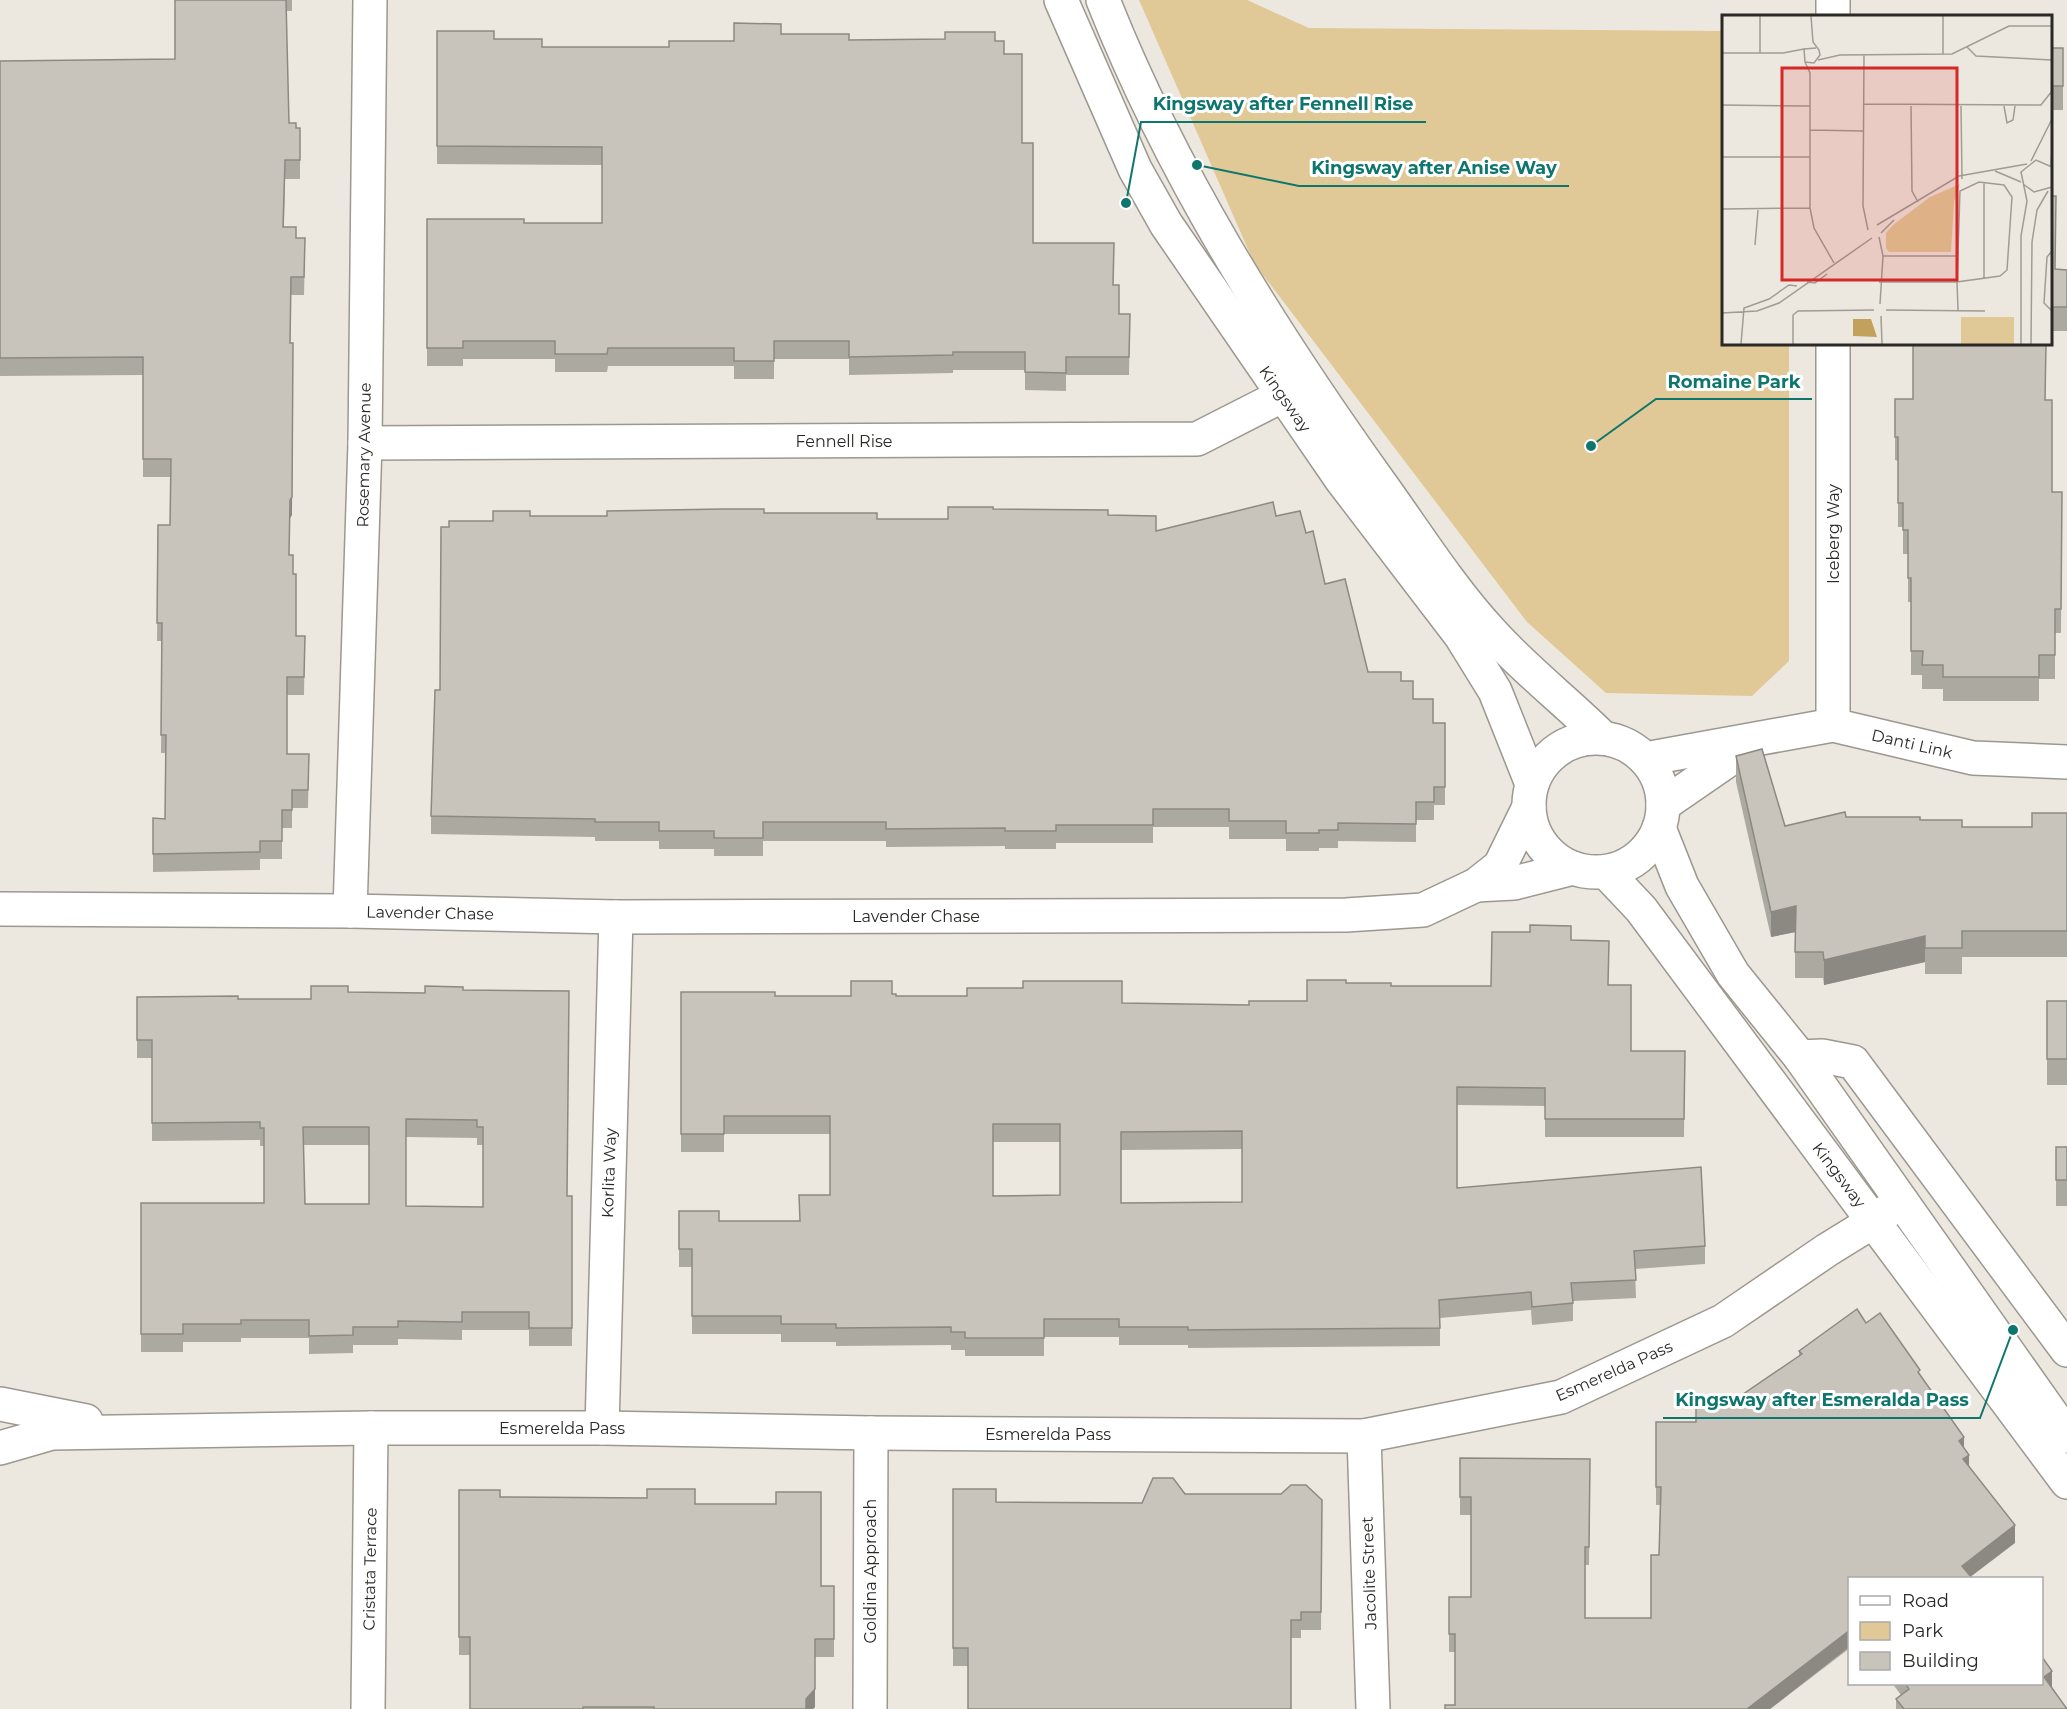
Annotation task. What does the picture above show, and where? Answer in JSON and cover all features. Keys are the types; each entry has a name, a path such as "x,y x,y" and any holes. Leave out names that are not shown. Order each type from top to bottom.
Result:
{"street":[{"name":"Rosemary Avenue","path":"350,910 365,443 370,0"},
{"name":"Kingsway","path":"1061,0 1135,169 1161,215 1206,285 1296,389 1491,632 1603,738"},
{"name":"Kingsway","path":"1102,0 1117,37 1186,182 1221,244 1341,479 1461,636 1495,691 1530,795 1532,826 1542,845 1555,859 1573,868 1590,872 1606,872 1641,909 2067,1482"},
{"name":"Iceberg Way","path":"1833,345 1833,725"},
{"name":"Fennell Rise","path":"365,443 1197,439 1296,389"},
{"name":"Danti Link","path":"1645,759 1833,725 1973,758 2067,762"},
{"name":"Kingsway","path":"1530,795 1542,764 1559,748 1580,739 1603,738 1618,741 1633,748 1645,759 1661,788 1661,816 1682,886 1733,974 1800,1057 2067,1437"},
{"name":"Danti Link","path":"1661,816 1759,739"},
{"name":"Lavender Chase","path":"0,909 350,910 616,917 1346,915 1423,910 1476,885 1500,866 1530,795"},
{"path":"1606,872 1638,857 1651,844 1661,816"},
{"name":"Lavender Chase","path":"1476,885 1514,883 1573,868"},
{"name":"Korlita Way","path":"602,1428 616,917"},
{"path":"1800,1057 1822,1056 1853,1062 2067,1350"},
{"name":"Esmerelda Pass","path":"0,1448 52,1433 371,1428 602,1428 871,1433 1364,1436 1561,1397 1723,1321 1901,1201"},
{"name":"Esmerelda Pass","path":"0,1404 137,1432"},
{"name":"Cristata Terrace","path":"368,1709 371,1428"},
{"name":"Goldina Approach","path":"870,1709 871,1433"},
{"name":"Jacolite Street","path":"1364,1436 1373,1709"}],"green space":[{"path":"1139,0 1247,0 1309,28 1722,31 1722,345 1789,345 1789,661 1752,696 1606,693 1527,622 1254,263"}],"building":[{"path":"175,0 286,0 289,123 296,123 296,128 300,128 300,160 285,160 283,227 296,227 296,238 305,238 304,277 291,277 292,497 290,500 289,555 293,555 293,574 296,574 296,636 305,636 304,677 287,677 287,754 309,754 308,790 292,790 292,810 282,810 282,841 260,841 260,852 153,854 153,818 165,819 166,735 161,735 162,623 157,623 158,525 170,525 171,459 143,459 143,357 0,358 0,61 175,59"},
{"path":"734,23 781,24 781,34 849,34 849,40 945,39 945,32 995,32 995,41 1004,41 1004,54 1022,54 1022,143 1033,143 1033,243 1114,243 1113,285 1119,285 1119,314 1130,314 1129,357 1066,357 1066,373 1025,372 1025,352 953,352 953,355 849,357 849,341 774,341 774,361 734,361 734,348 608,348 607,354 555,354 555,341 463,341 463,348 427,348 427,219 524,219 524,223 602,223 602,147 437,146 437,31 494,31 494,39 542,39 542,47 669,47 669,41 734,41"},
{"path":"2052,48 2063,48 2063,86 2052,86"},
{"path":"2052,196 2056,196 2055,269 2067,270 2067,307 2052,307"},
{"path":"1913,345 2046,345 2045,400 2052,400 2052,492 2062,492 2061,609 2055,609 2055,655 2039,655 2039,677 1943,677 1943,665 1922,665 1923,651 1911,651 1911,578 1908,578 1908,530 1903,530 1903,503 1898,503 1898,437 1895,437 1895,399 1913,399"},
{"path":"1273,502 1276,516 1300,511 1306,533 1313,531 1325,584 1345,579 1368,672 1401,672 1401,681 1413,681 1413,699 1433,699 1433,723 1445,723 1445,787 1434,787 1434,802 1416,802 1416,824 1338,823 1338,830 1319,830 1319,833 1286,833 1286,821 1229,821 1229,809 1153,809 1153,825 1056,825 1056,831 1005,831 1005,828 886,829 886,822 763,822 763,838 714,838 714,831 659,831 659,822 431,816 435,690 440,690 441,527 449,527 449,521 493,521 493,511 530,511 530,516 607,516 607,511 723,509 764,509 764,513 877,513 877,519 948,519 948,507 993,507 993,509 1108,510 1108,515 1156,516 1156,531"},
{"path":"1762,749 1785,826 1845,812 1846,817 1920,817 1920,820 1962,820 1962,827 2032,827 2032,813 2067,813 2067,931 1962,931 1962,948 1925,948 1925,936 1824,960 1823,952 1795,952 1796,906 1771,912 1736,756"},
{"path":"1530,925 1571,926 1571,940 1609,941 1608,985 1631,985 1631,1051 1685,1051 1684,1119 1545,1119 1545,1088 1457,1087 1457,1188 1701,1167 1705,1246 1634,1251 1636,1280 1571,1283 1573,1303 1532,1307 1531,1292 1439,1300 1440,1328 1188,1330 1188,1327 1119,1327 1119,1319 1044,1319 1044,1338 965,1338 965,1332 951,1332 951,1327 836,1328 836,1324 781,1324 781,1316 692,1316 692,1249 679,1249 679,1211 719,1211 719,1221 800,1221 799,1195 830,1195 830,1116 724,1116 724,1134 681,1134 681,992 775,992 775,996 851,996 851,981 892,981 892,994 896,996 967,996 967,988 1023,988 1023,981 1122,981 1122,1003 1249,1005 1249,1001 1307,1001 1307,980 1391,983 1391,986 1491,986 1492,932 1530,932","holes":["993,1124 1060,1124 1060,1195 993,1196","1242,1131 1242,1202 1121,1203 1121,1132"]},
{"path":"311,986 348,986 348,992 425,993 425,986 463,987 463,990 569,991 567,1196 572,1196 572,1328 529,1328 529,1312 462,1312 462,1322 398,1321 398,1327 353,1327 353,1335 309,1336 309,1320 241,1320 241,1324 183,1324 183,1334 141,1334 141,1203 264,1203 264,1128 260,1128 260,1122 152,1123 152,1040 137,1040 137,997 238,996 238,999 311,999","holes":["406,1119 477,1120 477,1127 483,1127 483,1207 406,1206","303,1127 369,1127 369,1204 305,1204"]},
{"path":"2047,1001 2067,1001 2067,1059 2047,1059"},
{"path":"2056,1147 2067,1147 2067,1180 2056,1180"},
{"path":"1857,1309 1866,1323 1880,1313 1964,1437 1959,1441 1969,1455 1963,1459 2015,1525 1962,1566 1971,1577 1848,1577 1848,1632 1747,1709 1445,1709 1445,1705 1455,1705 1455,1634 1449,1634 1449,1597 1471,1597 1471,1497 1460,1497 1460,1458 1590,1459 1589,1547 1585,1547 1585,1618 1651,1618 1651,1555 1659,1555 1661,1487 1656,1487 1656,1422 1696,1422 1696,1405 1727,1405 1802,1354 1799,1351"},
{"path":"1153,1478 1173,1478 1185,1494 1281,1494 1291,1485 1306,1485 1322,1500 1321,1612 1301,1612 1301,1620 1291,1620 1291,1709 968,1709 968,1648 953,1648 953,1489 996,1489 996,1502 1142,1503"},
{"path":"647,1489 695,1489 695,1504 776,1504 776,1492 821,1492 821,1586 834,1586 834,1639 815,1639 815,1689 806,1699 806,1709 583,1707 583,1709 470,1709 470,1637 459,1637 459,1490 500,1490 500,1497 647,1498"},
{"path":"2043,1658 2052,1671 2044,1677 2067,1709 1904,1709 1896,1699 1909,1689 1906,1685 2043,1685"}],"place":[{"name":"Kingsway after Anise Way","path":"1197,165"},
{"name":"Kingsway after Fennell Rise","path":"1126,203"},
{"name":"Romaine Park","path":"1591,446"},
{"name":"Kingsway after Esmeralda Pass","path":"2013,1330"}]}
